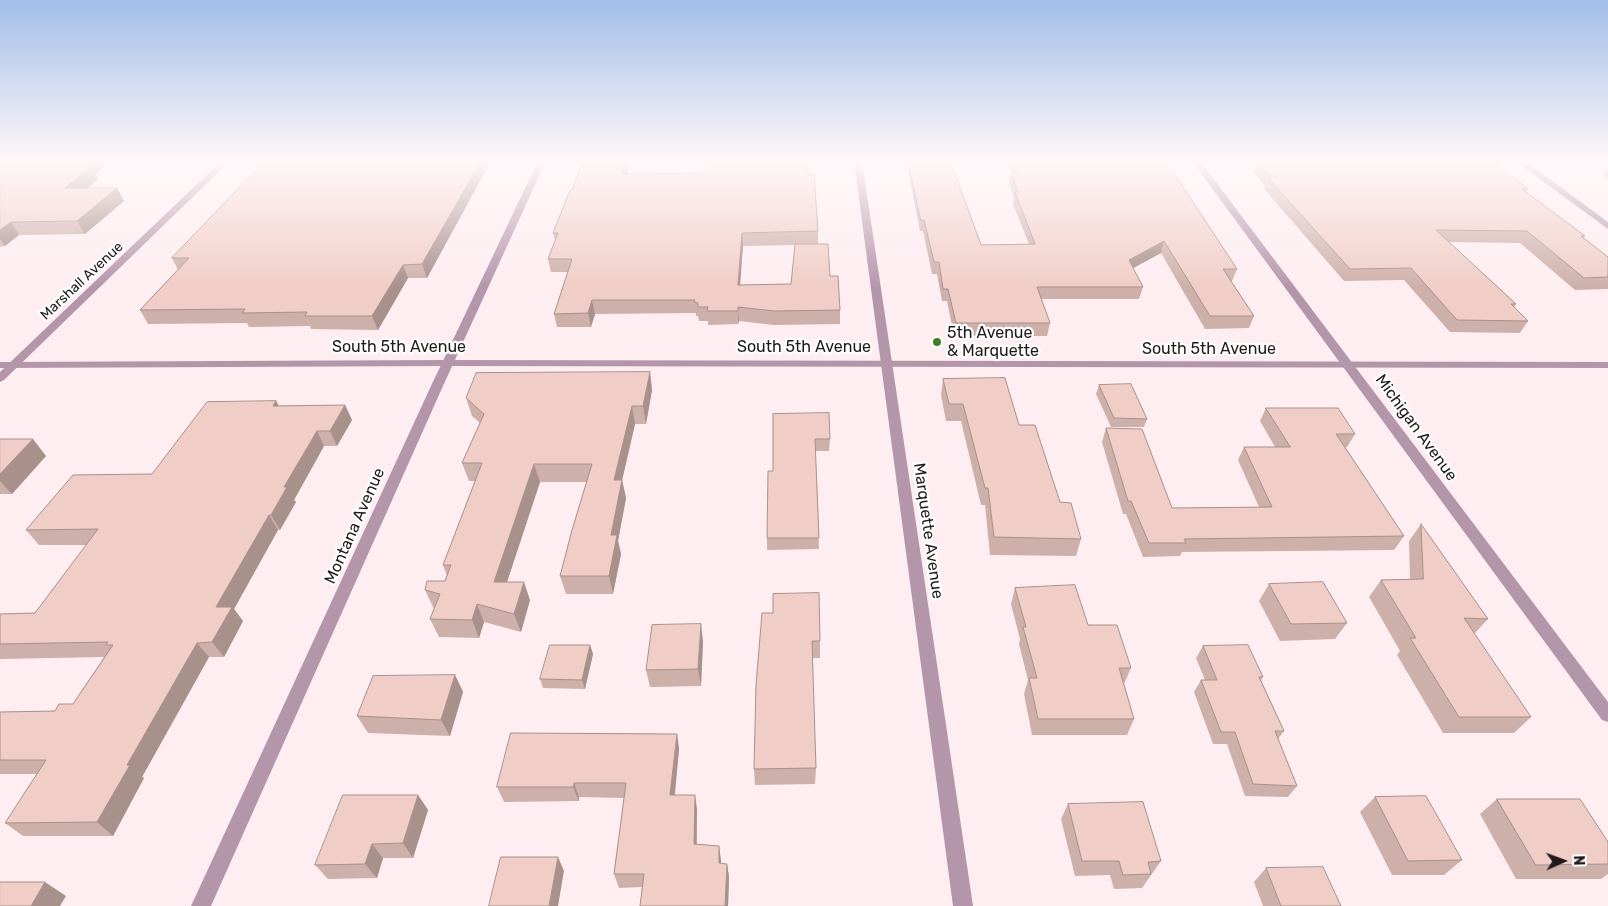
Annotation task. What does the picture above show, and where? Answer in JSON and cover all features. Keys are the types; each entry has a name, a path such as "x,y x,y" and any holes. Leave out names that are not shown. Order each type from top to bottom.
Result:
{"street":[{"name":"Marshall Avenue","path":"0,378 182,203"},
{"name":"Montana Avenue","path":"201,906 448,362 522,203"},
{"name":"Marquette Avenue","path":"864,203 963,906"},
{"name":"Michigan Avenue","path":"1228,203 1608,715"},
{"path":"1577,203 1608,226"},
{"name":"South 5th Avenue","path":"0,365 448,362 1608,365"}],"building":[{"path":"0,203 98,203 77,221 11,222 0,230"},
{"path":"224,203 457,203 422,264 403,265 372,316 305,316 307,312 242,313 245,309 140,310 189,258 172,258"},
{"path":"565,203 816,203 818,231 742,233 738,285 791,284 795,244 828,244 830,276 838,276 840,310 774,311 738,307 738,311 707,311 708,307 698,307 698,303 694,302 695,300 592,300 588,313 554,314 572,259 548,259 558,233 553,233"},
{"path":"917,203 966,203 981,245 1035,244 1019,203 1194,203 1237,269 1223,269 1254,316 1210,316 1164,241 1129,260 1143,287 1037,287 1050,323 956,323 948,289 943,289 939,262 934,262 924,220 921,220"},
{"path":"1291,203 1541,203 1585,236 1581,236 1608,257 1608,277 1584,278 1527,231 1436,230 1516,304 1511,304 1528,321 1457,320 1411,268 1350,269"},
{"path":"650,372 643,406 632,406 614,480 622,480 611,535 617,535 609,576 560,576 592,464 534,464 494,582 524,582 514,614 477,604 472,620 430,619 440,594 425,590 427,581 445,581 451,565 443,565 482,463 462,463 484,414 466,398 476,373"},
{"path":"1005,378 1019,425 1035,425 1060,502 1071,503 1081,539 994,537 988,488 985,488 963,404 949,404 943,379"},
{"path":"1131,384 1147,419 1114,418 1099,385"},
{"path":"276,401 273,406 345,405 330,431 317,431 284,487 287,487 271,515 269,515 216,607 232,607 212,642 197,643 127,765 130,765 97,822 5,823 46,760 0,760 0,712 55,711 59,704 73,704 113,645 106,645 108,642 0,644 0,614 35,613 98,529 26,530 73,475 152,474 207,402"},
{"path":"1266,408 1338,408 1355,434 1336,434 1404,536 1184,539 1186,543 1149,543 1131,501 1128,501 1106,428 1142,429 1172,508 1272,507 1244,447 1290,447"},
{"path":"829,413 830,439 815,439 819,538 767,538 768,471 773,471 773,414"},
{"path":"0,439 33,439 0,474"},
{"path":"1421,524 1488,619 1464,618 1531,717 1459,717 1410,638 1416,638 1381,580 1423,579"},
{"path":"1323,582 1347,623 1291,624 1269,584"},
{"path":"1075,585 1088,625 1117,625 1131,668 1119,668 1134,719 1038,719 1029,678 1037,678 1015,588"},
{"path":"819,593 820,641 812,641 816,768 754,769 756,685 762,613 773,613 773,594"},
{"path":"701,624 698,669 646,670 652,625"},
{"path":"550,645 590,645 582,680 540,679"},
{"path":"1248,645 1263,677 1259,677 1284,731 1275,731 1297,786 1253,784 1235,732 1221,732 1201,680 1217,680 1203,646"},
{"path":"455,675 441,720 357,716 373,676"},
{"path":"511,733 677,734 670,795 695,795 694,844 719,846 719,863 727,864 725,906 640,906 644,874 614,874 626,783 574,783 573,787 497,787"},
{"path":"343,795 418,795 403,843 372,844 365,864 315,865"},
{"path":"1426,796 1462,860 1408,861 1375,797"},
{"path":"1497,799 1580,799 1608,842 1608,864 1536,865"},
{"path":"1143,802 1161,861 1148,862 1151,874 1123,875 1119,861 1082,861 1068,804"},
{"path":"501,857 558,857 549,906 489,906"},
{"path":"1323,867 1341,906 1281,906 1266,868"},
{"path":"0,882 45,882 31,906 0,906"}],"place":[{"name":"5th Avenue & Marquette","path":"937,342"}]}
